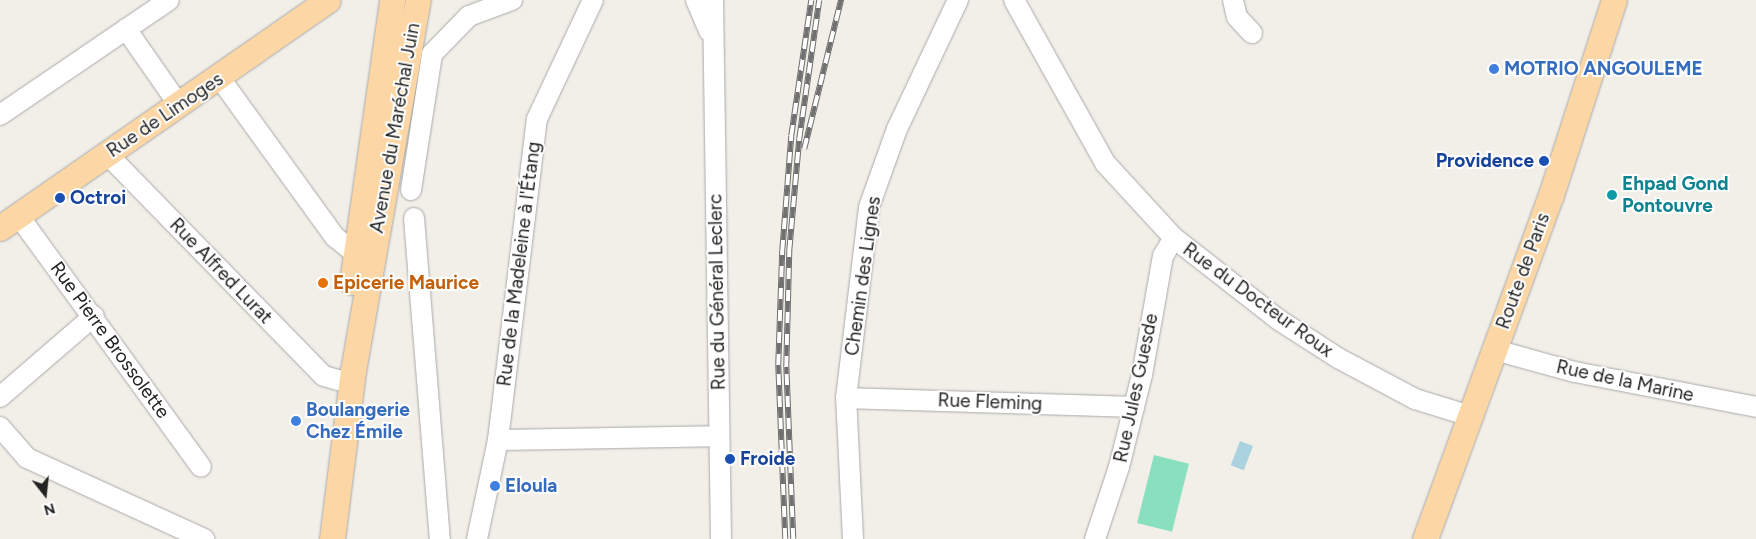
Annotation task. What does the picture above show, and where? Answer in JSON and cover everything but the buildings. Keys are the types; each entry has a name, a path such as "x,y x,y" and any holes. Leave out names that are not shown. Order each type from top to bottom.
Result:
{"main road":[{"name":"Rue de Limoges","path":"6,223 328,0"},
{"name":"Avenue du Maréchal Juin","path":"332,539 392,0"},
{"name":"Avenue du Maréchal Juin","path":"364,254 403,0"},
{"name":"Avenue du Maréchal Juin","path":"320,539 329,376 417,67 418,0"},
{"name":"Route de Paris","path":"1425,539 1491,361 1614,0"}],"street":[{"path":"0,115 169,0"},
{"path":"411,190 417,67 432,54 449,32 488,6 512,0"},
{"name":"Rue de la Madeleine à l'Étang","path":"477,539 498,440 537,119 593,0"},
{"path":"696,0 714,46"},
{"name":"Rue du Général Leclerc","path":"713,0 721,539"},
{"name":"Chemin des Lignes","path":"853,539 846,398 869,207 897,129 940,47 958,0"},
{"name":"Rue du Docteur Roux","path":"1014,0 1105,163 1174,238 1265,309 1338,358 1415,399 1471,414"},
{"path":"1233,0 1240,22 1252,32"},
{"path":"126,29 179,105"},
{"path":"219,77 335,238 364,254"},
{"name":"Rue Alfred Lurat","path":"107,154 329,376"},
{"path":"414,218 440,539"},
{"name":"Rue Pierre Brossolette","path":"6,223 94,316 201,467"},
{"name":"Rue Jules Guesde","path":"1095,539 1134,407 1163,256 1174,238"},
{"path":"0,397 94,316"},
{"name":"Rue de la Marine","path":"1491,361 1575,372 1756,407"},
{"name":"Rue Fleming","path":"846,398 1134,407"},
{"path":"0,427 28,458 204,539"},
{"path":"498,440 719,436"}],"green space":[{"path":"1154,455 1189,464 1172,532 1137,523"}],"water":[{"path":"1240,441 1253,446 1244,470 1231,465"}],"railway":[{"path":"785,539 778,365 782,251 791,136 811,0"},
{"path":"793,539 786,367 789,251 799,139 819,0"},
{"path":"804,149 841,0"}],"place":[{"name":"MOTRIO ANGOULEME","path":"1494,69"},
{"name":"Providence","path":"1544,161"},
{"name":"Ehpad Gond Pontouvre","path":"1612,195"},
{"name":"Octroi","path":"60,198"},
{"name":"Epicerie Maurice","path":"323,283"},
{"name":"Boulangerie Chez Émile","path":"296,421"},
{"name":"Froide","path":"730,459"},
{"name":"Eloula","path":"495,486"}]}
